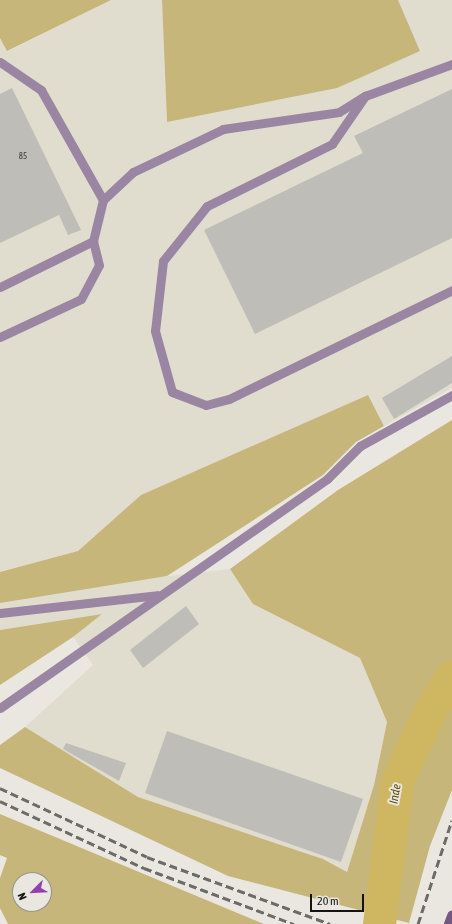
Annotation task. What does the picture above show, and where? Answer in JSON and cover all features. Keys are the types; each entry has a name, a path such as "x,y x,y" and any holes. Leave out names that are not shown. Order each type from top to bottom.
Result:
{"main road":[{"path":"449,924 452,916"}],"lane":[{"path":"0,62 41,90 103,200"},
{"path":"0,337 81,299 99,265 93,241 103,200 133,172 223,129 339,112 365,96 452,64"},
{"path":"365,96 332,144 207,206 163,261 155,331 172,392 206,405 229,399 452,290"},
{"path":"0,288 93,241"},
{"path":"0,708 158,595 327,479 360,446 452,395"},
{"path":"0,614 158,595"}],"shaded area":[{"path":"0,0 111,0 7,51 0,38"},
{"path":"111,0 162,0 167,122 420,51 398,0 452,0 452,388 384,426 368,395 141,495 78,551 0,572 0,38 8,51"},
{"path":"162,0 398,0 420,51 337,88 167,122"},
{"path":"368,395 384,426 356,442 323,475 167,576 0,603 0,572 78,551 141,495"},
{"path":"452,420 452,790 430,846 409,923 228,876 0,768 0,745 25,727 138,797 323,859 347,872 374,785 387,722 360,658 253,604 230,569 338,490"},
{"path":"230,569 253,604 360,658 387,722 374,785 347,872 323,859 138,797 25,727 93,665 73,637 101,614 0,630 0,603 109,583"},
{"path":"102,614 73,637 0,685 0,630"},
{"path":"0,814 264,924 8,924 0,908 0,878 7,858 0,855"}],"building":[{"path":"12,88 81,230 68,235 59,215 0,243 0,94"},
{"path":"452,89 452,238 255,334 204,230 363,153 354,136"},
{"path":"452,356 452,383 394,419 382,398"},
{"path":"186,606 199,624 143,668 130,650"},
{"path":"167,731 363,799 341,862 145,793"},
{"path":"66,743 126,763 119,781 63,749"}],"waterway":[{"name":"Inde","path":"379,924 397,781 430,711 452,676"}],"railway":[{"path":"0,788 147,857 330,924"},
{"path":"0,801 144,868 294,924"},
{"path":"418,924 452,820"}]}
